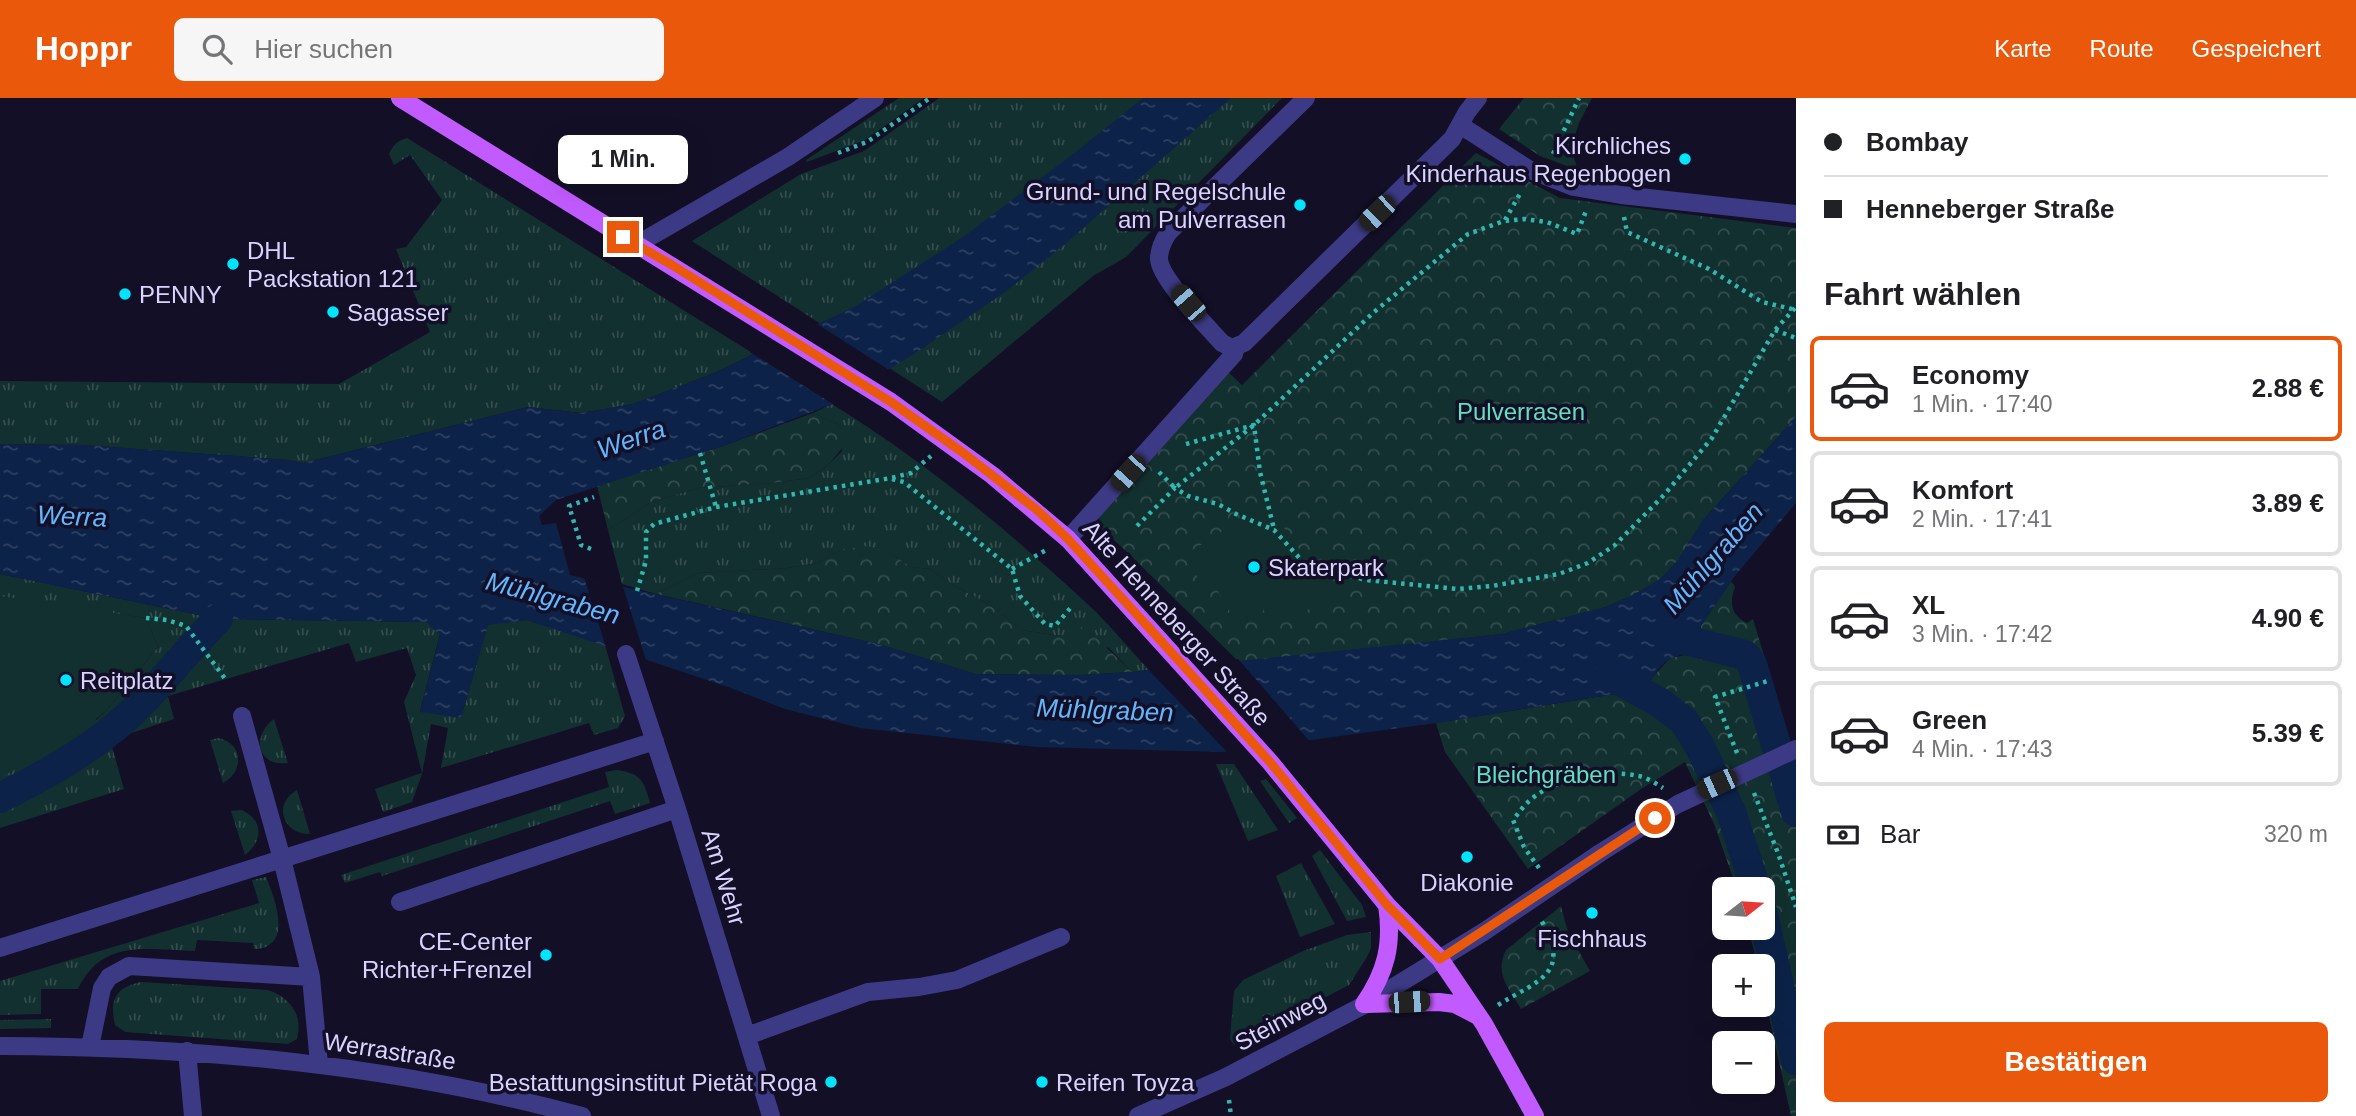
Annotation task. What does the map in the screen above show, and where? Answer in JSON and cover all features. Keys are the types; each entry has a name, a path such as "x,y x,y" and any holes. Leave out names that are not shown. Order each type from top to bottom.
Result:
{"main road":[{"name":"Alte Henneberger Straße","path":"400,98 891,402 1028,503 1068,539 1171,652 1270,762 1387,905 1440,959 1479,1016 1535,1116"},
{"path":"1365,1004 1385,968 1388,943 1387,905"},
{"path":"1365,1004 1425,1001 1455,1004 1479,1016"}],"street":[{"path":"636,245 788,157 875,98"},
{"path":"1237,347 1232,348 1222,343 1164,276 1159,259 1160,250 1168,233 1306,98"},
{"path":"1068,539 1152,448 1234,354 1237,347 1452,139 1478,98"},
{"path":"1460,125 1537,173 1574,187 1621,195 1796,214"},
{"name":"Am Wehr","path":"626,654 677,809 771,1116"},
{"path":"242,716 312,977 318,1064"},
{"path":"0,948 655,741"},
{"name":"Steinweg","path":"1138,1116 1226,1077 1365,1004 1440,959 1678,804 1794,750"},
{"path":"400,902 677,809"},
{"path":"747,1037 868,992 957,980 1061,937"},
{"path":"90,1047 102,988 109,977 129,966 312,977"},
{"name":"Werrastraße","path":"0,1046 187,1051 318,1064 474,1090 582,1116"},
{"path":"187,1051 194,1116"}],"path":[{"path":"1504,221 1554,150 1579,98"},
{"path":"1137,526 1175,488 1254,425 1374,312 1468,233 1504,221 1524,219 1547,222 1577,234 1594,190"},
{"path":"1158,471 1175,488 1188,496 1217,504 1274,530 1304,563 1366,580 1458,589 1559,574 1588,563 1615,545 1634,527 1712,438 1776,330 1794,308 1762,302 1709,269 1627,232 1621,195"},
{"path":"1776,330 1796,338"},
{"path":"1152,448 1159,451 1254,425"},
{"path":"1254,425 1260,472 1274,530"},
{"path":"637,591 646,561 646,532 654,524 716,507 891,478 919,468 947,441"},
{"path":"700,453 716,507"},
{"path":"891,478 904,482 1012,569 1020,596 1045,624 1055,626 1073,605"},
{"path":"592,549 581,545 569,506 594,497"},
{"path":"1012,569 1068,539"},
{"path":"146,618 167,620 186,626 226,680"},
{"path":"1771,680 1715,697 1779,853 1796,904"},
{"path":"1551,886 1524,847 1513,820 1528,802 1539,794 1576,778 1608,774 1638,776 1662,787 1678,804"},
{"path":"1479,1016 1543,978 1550,971 1555,956 1554,946 1531,900"}],"green space":[{"path":"899,98 924,98 865,140 807,162 806,160"},
{"path":"939,98 1282,98 1126,257 1093,276 942,402 692,241 801,174 864,151"},
{"path":"1524,98 1592,98 1579,123 1571,149 1578,170 1540,156 1499,129"},
{"path":"407,138 754,354 714,373 633,404 581,413 528,407 303,463 83,445 0,444 0,381 339,384 430,332 396,249 406,247 442,200 410,155 394,165 389,154 398,142"},
{"name":"Pulverrasen","path":"1476,153 1560,198 1796,228 1796,417 1703,520 1678,560 1662,578 1606,607 1502,634 1240,663 1098,526 1100,515 1228,372 1242,385"},
{"path":"832,404 936,475 1001,528 1095,611 1149,670 1132,672 1109,648 1061,636 1021,630 994,607 930,569 911,567 890,553 843,549 817,563 788,568 698,573 656,594 622,584 608,530 651,502 698,488 810,478 842,451 840,425 813,413"},
{"path":"813,413 840,425 849,440 829,464 810,478 698,488 651,502 608,530 597,486 726,445"},
{"name":"Skaterpark","path":"1268,502 1291,539 1337,595 1273,627 1263,609 1236,623 1213,582 1202,589 1188,553"},
{"path":"868,546 890,553 911,567 930,569 994,607 1021,630 1061,636 1084,626 1132,672 1079,675 976,674 878,644 656,594 698,573 788,568 817,563 843,549"},
{"path":"0,574 218,619 427,622 440,634 420,711 461,718 488,624 527,620 605,645 625,716 618,728 594,735 589,723 441,768 448,728 431,724 422,774 412,802 383,812 375,789 422,773 404,702 416,675 407,648 356,662 349,643 168,696 174,719 110,740 124,789 0,828","holes":["55,606 146,618 158,647 96,720"]},
{"name":"Bleichgräben","path":"1731,581 1735,587 1732,603 1735,612 1747,623 1753,619 1796,762 1796,1116 1791,1116 1775,1044 1775,1031 1772,1031 1769,1017 1775,1017 1775,954 1755,954 1751,940 1775,940 1775,877 1733,877 1714,824 1685,762 1641,789 1528,869 1445,752 1436,723 1627,692 1644,694 1652,678 1670,658 1695,653 1701,626"},
{"name":"Reitplatz","path":"0,596 146,618 158,647 105,712 79,732 0,778"},
{"path":"274,719 288,763 270,760 261,749 262,734"},
{"path":"218,738 233,746 238,758 235,772 223,783 210,740"},
{"path":"1216,764 1234,764 1278,830 1248,841"},
{"path":"616,770 631,773 640,779 650,803 615,814 610,801 382,876 380,872 345,883 341,875 609,787 605,772"},
{"path":"1266,779 1297,818 1289,823 1260,781"},
{"path":"297,790 310,834 293,829 284,817 285,803"},
{"path":"242,810 255,820 258,826 258,838 245,855 231,811"},
{"path":"1320,850 1362,905 1366,917 1347,921 1312,856"},
{"path":"1301,863 1335,924 1300,937 1276,876"},
{"path":"266,877 277,909 278,932 266,947 254,949 253,943 197,940 195,951 128,950 100,961 78,989 41,989 41,1014 0,1015 0,981 259,903 252,880"},
{"path":"1561,906 1568,932 1590,971 1521,1009 1502,974 1506,950"},
{"path":"1371,932 1371,948 1349,985 1234,1045 1230,1039 1234,991 1243,980 1303,951 1347,935"},
{"path":"141,982 268,990 289,1003 297,1015 297,1039 288,1044 125,1032 115,1025 114,1002 120,991"},
{"path":"51,1019 51,1028 0,1029 0,1020"}],"water":[{"path":"1143,98 1231,98 1064,245 1005,292 914,354 832,404 726,445 556,500 539,516 542,525 556,523 570,575 878,644 976,674 1079,675 1132,672 1502,634 1606,607 1662,578 1678,560 1703,520 1796,417 1796,503 1734,577 1701,626 1702,644 1663,664 1644,694 1626,692 1436,723 1223,752 1036,747 860,728 785,709 731,688 527,620 488,625 461,718 420,712 440,635 427,622 218,619 0,574 0,444 83,445 303,463 528,407 581,413 633,404 714,373 854,307 963,237"}],"pier":[{"path":"814,322 892,372 836,406 750,352"},
{"path":"583,574 622,584 646,660 606,647"},
{"path":"1238,659 1311,743 1229,754 1146,667"}],"waterway":[{"path":"0,798 73,757 114,728 142,703 218,619"},
{"path":"1665,635 1745,655 1752,664 1796,812"},
{"path":"1609,675 1659,702 1684,721 1699,745 1731,812 1752,877"},
{"path":"1769,940 1796,1060"}],"place":[{"name":"Kirchliches Kinderhaus Regenbogen","path":"1685,159"},
{"name":"Grund- und Regelschule am Pulverrasen","path":"1300,205"},
{"name":"DHL Packstation 121","path":"233,264"},
{"name":"PENNY","path":"125,294"},
{"name":"Sagasser","path":"333,312"},
{"name":"Skaterpark","path":"1254,567"},
{"name":"Reitplatz","path":"66,680"},
{"name":"Diakonie","path":"1467,857"},
{"name":"Fischhaus","path":"1592,913"},
{"name":"CE-Center Richter+Frenzel","path":"546,955"},
{"name":"Bestattungsinstitut Pietät Roga","path":"831,1082"},
{"name":"Reifen Toyza","path":"1042,1082"}],"route":[{"path":"623,237 891,402 1037,510 1068,539 1270,762 1387,905 1440,959 1655,818"}],"water label":[{"name":"Werra","path":"631,439"},
{"name":"Werra","path":"72,516"},
{"name":"Mühlgraben","path":"1713,558"},
{"name":"Mühlgraben","path":"553,598"},
{"name":"Mühlgraben","path":"1105,710"}]}
